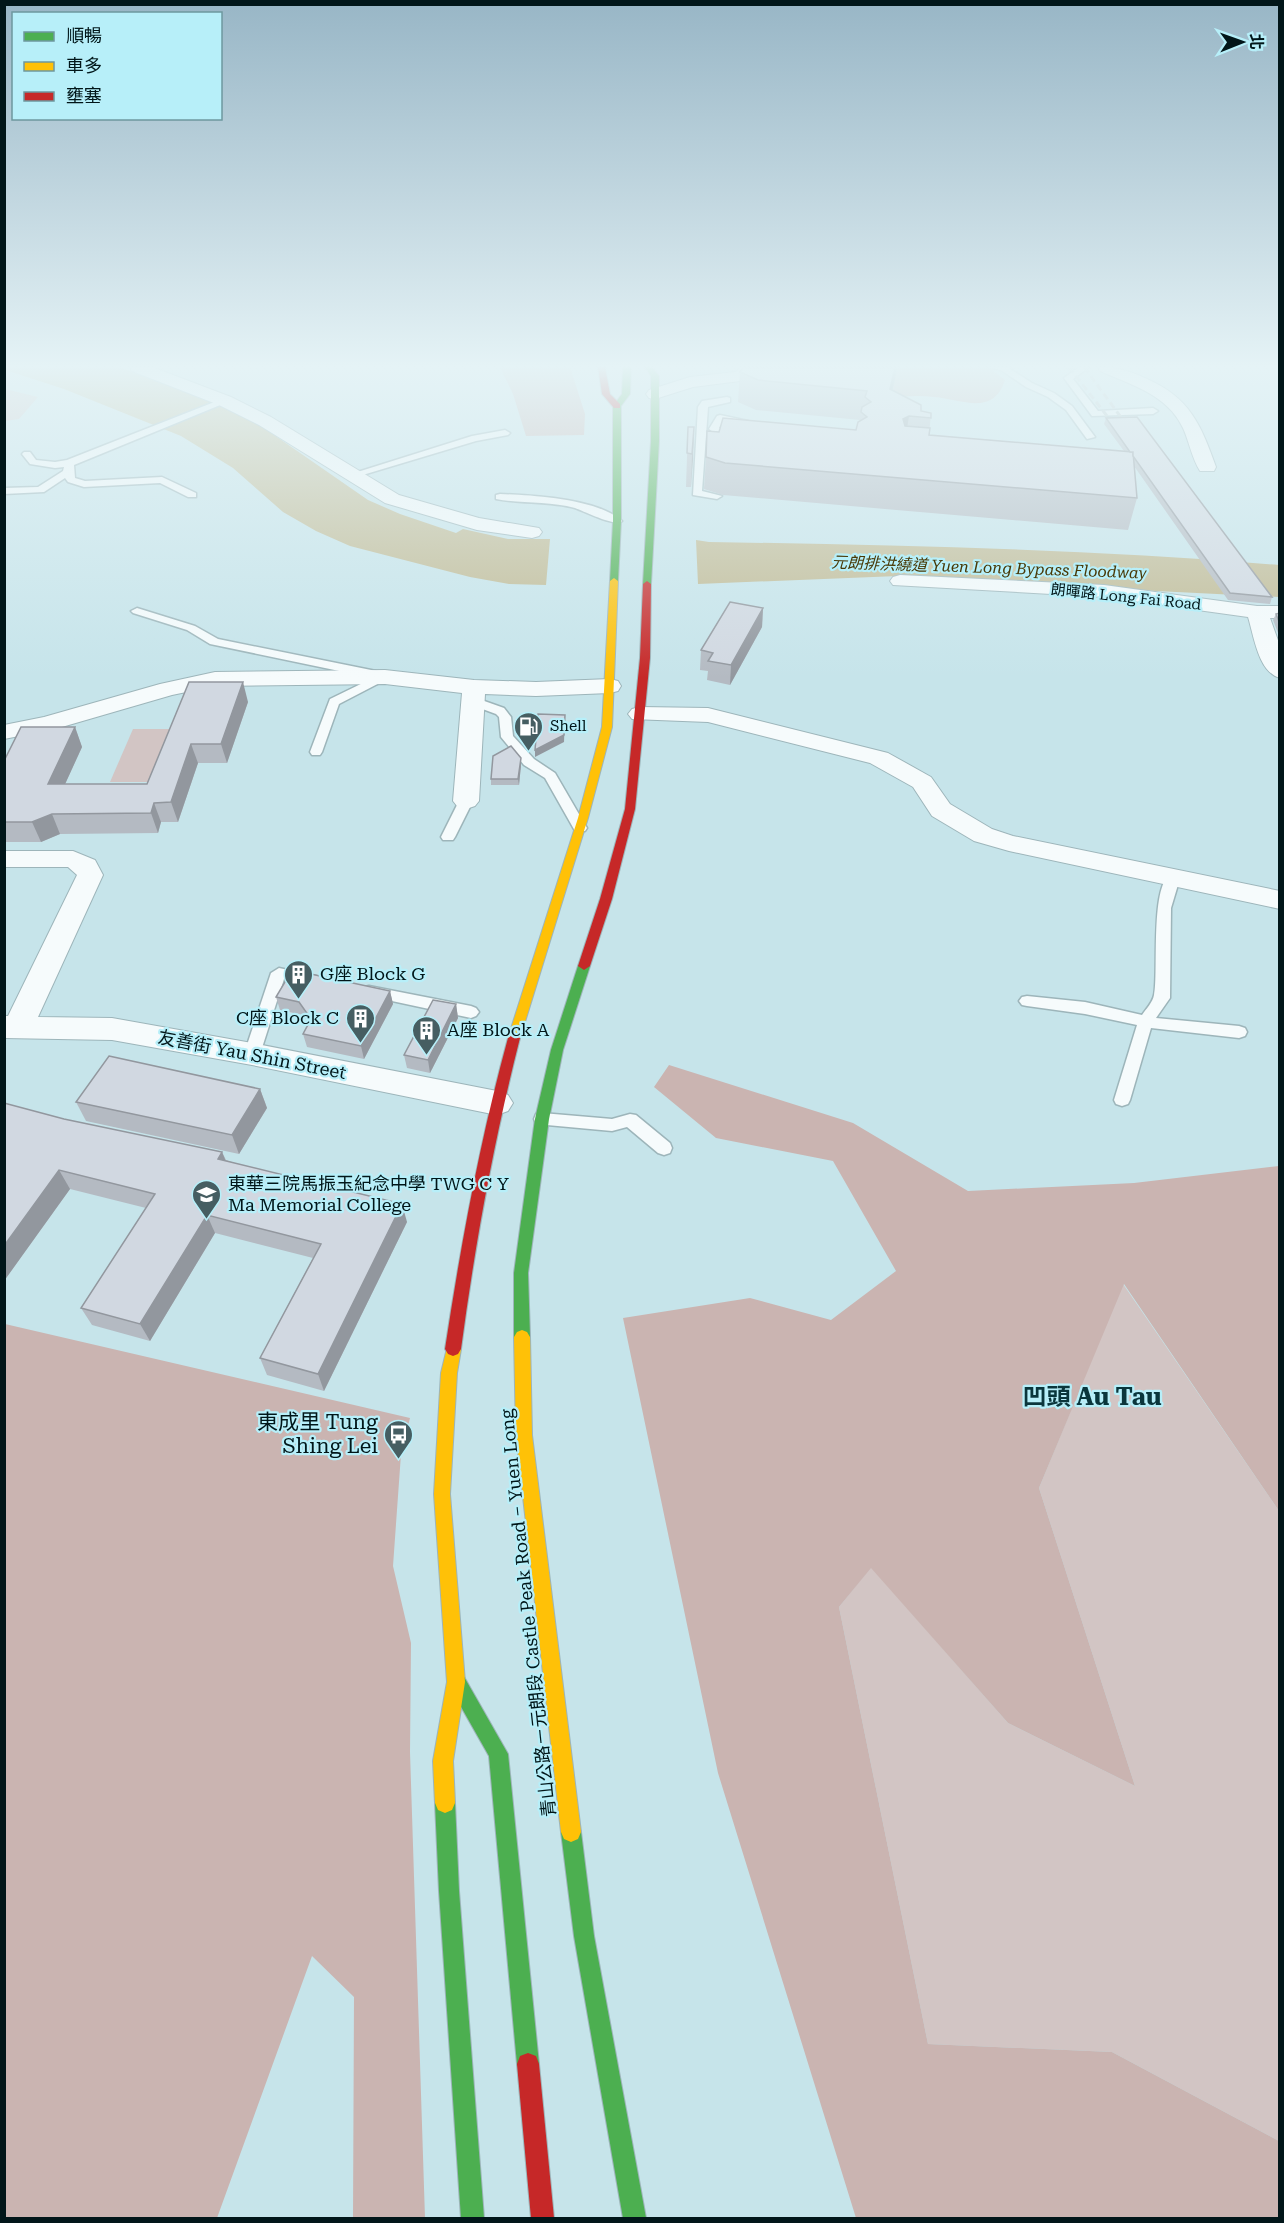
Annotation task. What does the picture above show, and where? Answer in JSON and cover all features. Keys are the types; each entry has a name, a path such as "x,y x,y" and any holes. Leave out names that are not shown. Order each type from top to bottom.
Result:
{"main road":[{"path":"473,2218 449,1892 443,1761 456,1682 442,1494 449,1373 464,1273 496,1102 509,1053 580,828 607,727 617,520 617,471"},
{"name":"青山公路－元朗段 Castle Peak Road – Yuen Long","path":"635,2218 584,1936 528,1484 522,1376 521,1273 542,1119 557,1050 606,899 630,809 645,658 655,471"},
{"path":"456,1682 498,1754 543,2218"}],"street":[{"path":"347,471 392,499 500,529 526,526"},
{"name":"朗暉路 Long Fai Road","path":"900,581 1104,591 1257,612 1280,612"},
{"path":"1257,612 1275,665 1280,671"},
{"path":"4,732 47,724 168,688 215,679 385,677 473,694 610,686"},
{"path":"466,801 473,694"},
{"path":"640,714 708,716 879,758 922,782 941,810 983,835 1009,843 1280,900"},
{"path":"4,859 73,859 86,866 90,875 11,1027"},
{"name":"友善街 Yau Shin Street","path":"11,1027 112,1029 252,1053 496,1102"}],"lane":[{"path":"4,491 40,490 65,471"},
{"path":"69,471 71,480 84,484 162,480 192,495"},
{"path":"354,475 368,471"},
{"path":"699,471 697,493 717,496"},
{"path":"500,497 556,500 594,509 617,520"},
{"path":"137,611 191,628 214,642 385,677"},
{"path":"316,752 334,702 385,677"},
{"path":"473,694 500,711 505,717 507,737 529,762 550,776 580,828"},
{"path":"448,837 466,801"},
{"path":"1122,1100 1146,1020 1162,998 1164,908 1173,878"},
{"path":"252,1053 279,974 324,982"},
{"path":"358,989 471,1011"},
{"path":"1027,1001 1084,1008 1168,1026 1239,1032"},
{"path":"542,1119 612,1125 630,1120 664,1148"}],"shaded area":[{"path":"133,729 176,729 155,782 110,782"},
{"path":"669,1065 853,1123 968,1191 1134,1183 1279,1166 1279,1511 1124,1284 1039,1488 1135,1786 1008,1723 871,1568 839,1607 928,2044 1112,2052 1279,2141 1279,2218 856,2218 718,1773 623,1318 750,1298 831,1320 896,1271 833,1161 716,1138 654,1087"},
{"path":"1123,1284 1279,1511 1279,2141 1112,2052 928,2044 839,1607 871,1567 1008,1723 1135,1786 1039,1488"},
{"path":"5,1324 410,1418 401,1454 393,1566 411,1643 410,1752 425,2218 353,2218 354,1997 312,1956 217,2218 5,2218"}],"water":[{"path":"236,471 326,471 368,500 400,514 456,533 463,529 508,539 550,539 546,585 509,584 470,577 350,546 316,531 283,512"},
{"name":"元朗排洪繞道 Yuen Long Bypass Floodway","path":"696,540 1065,551 1279,565 1279,597 898,576 698,584"}],"building":[{"path":"816,471 1135,471 1137,498"},
{"path":"1143,471 1177,471 1272,597 1230,593"},
{"path":"730,602 763,608 731,665 708,661 713,653 701,650"},
{"path":"189,682 243,682 221,744 191,744 171,802 154,803 151,813 52,814 32,822 4,822 4,761 21,727 75,727 48,784 147,784"},
{"path":"538,714 565,715 564,735 535,750"},
{"path":"511,746 521,758 518,779 491,779 493,756"},
{"path":"292,970 390,991 361,1046 303,1034 311,1019 299,1002 276,997"},
{"path":"433,1000 456,1004 428,1060 404,1055"},
{"path":"109,1056 260,1089 232,1135 76,1102"},
{"path":"4,1103 64,1119 222,1152 218,1159 402,1204 318,1374 260,1358 321,1244 207,1215 140,1324 81,1308 155,1194 59,1170 4,1246"}],"traffic: fast":[{"path":"614,581 617,471"},
{"path":"647,584 653,471"},
{"path":"522,1337 521,1273 542,1119 557,1050 584,966"},
{"path":"456,1682 498,1754 528,2064"},
{"path":"445,1803 449,1891 473,2218"},
{"path":"571,1832 584,1936 635,2218"}],"traffic: slow":[{"path":"514,1038 583,818 607,727 614,581"},
{"path":"522,1337 524,1435 571,1832"},
{"path":"445,1803 443,1761 456,1682 442,1494 449,1373 453,1349"}],"traffic: jam":[{"path":"584,966 606,899 630,809 645,658 647,584"},
{"path":"453,1349 464,1273 497,1103 514,1038"},
{"path":"528,2064 543,2218"}],"place":[{"name":"Shell","path":"529,752"},
{"name":"G座 Block G","path":"299,1000"},
{"name":"C座 Block C","path":"360,1044"},
{"name":"A座 Block A","path":"426,1056"},
{"name":"東華三院馬振玉紀念中學 TWG C Y Ma Memorial College","path":"207,1220"},
{"name":"東成里 Tung Shing Lei","path":"399,1460"}],"district":[{"name":"凹頭 Au Tau","path":"1092,1397"}]}
